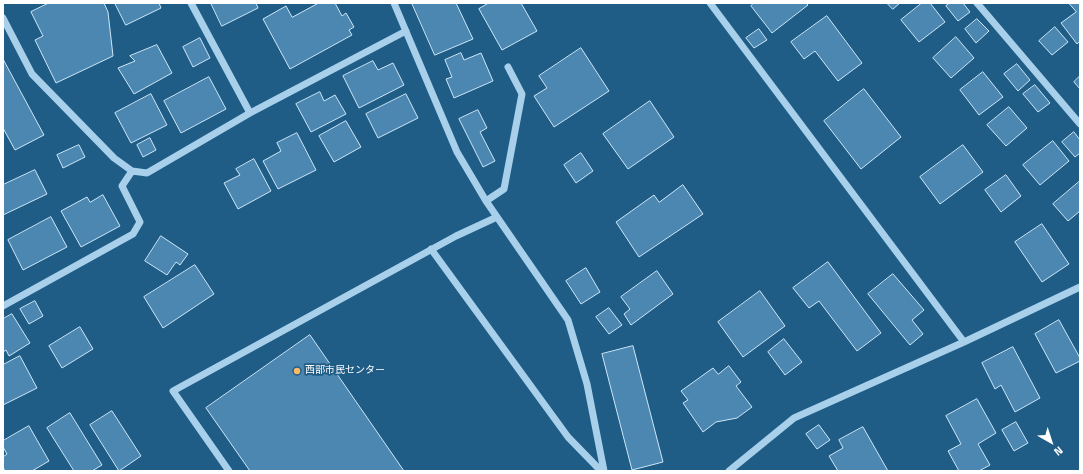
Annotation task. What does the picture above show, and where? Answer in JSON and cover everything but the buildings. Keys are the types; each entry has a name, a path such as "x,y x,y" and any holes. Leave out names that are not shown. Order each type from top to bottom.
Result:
{"street":[{"path":"191,3 250,113"},
{"path":"394,3 457,152 486,201 568,320 587,384 604,471"},
{"path":"710,3 964,342"},
{"path":"977,3 1080,124"},
{"path":"3,18 32,74 114,158 132,171 148,173 250,113 406,31"},
{"path":"486,201 504,189 522,94 508,67"},
{"path":"3,306 132,234 140,222 122,186 132,171"},
{"path":"229,471 173,391 431,249 497,217"},
{"path":"431,249 568,437 601,471"},
{"path":"729,471 794,418 964,342 1080,287"}],"place":[{"name":"西部市民センター","path":"297,371"}]}
